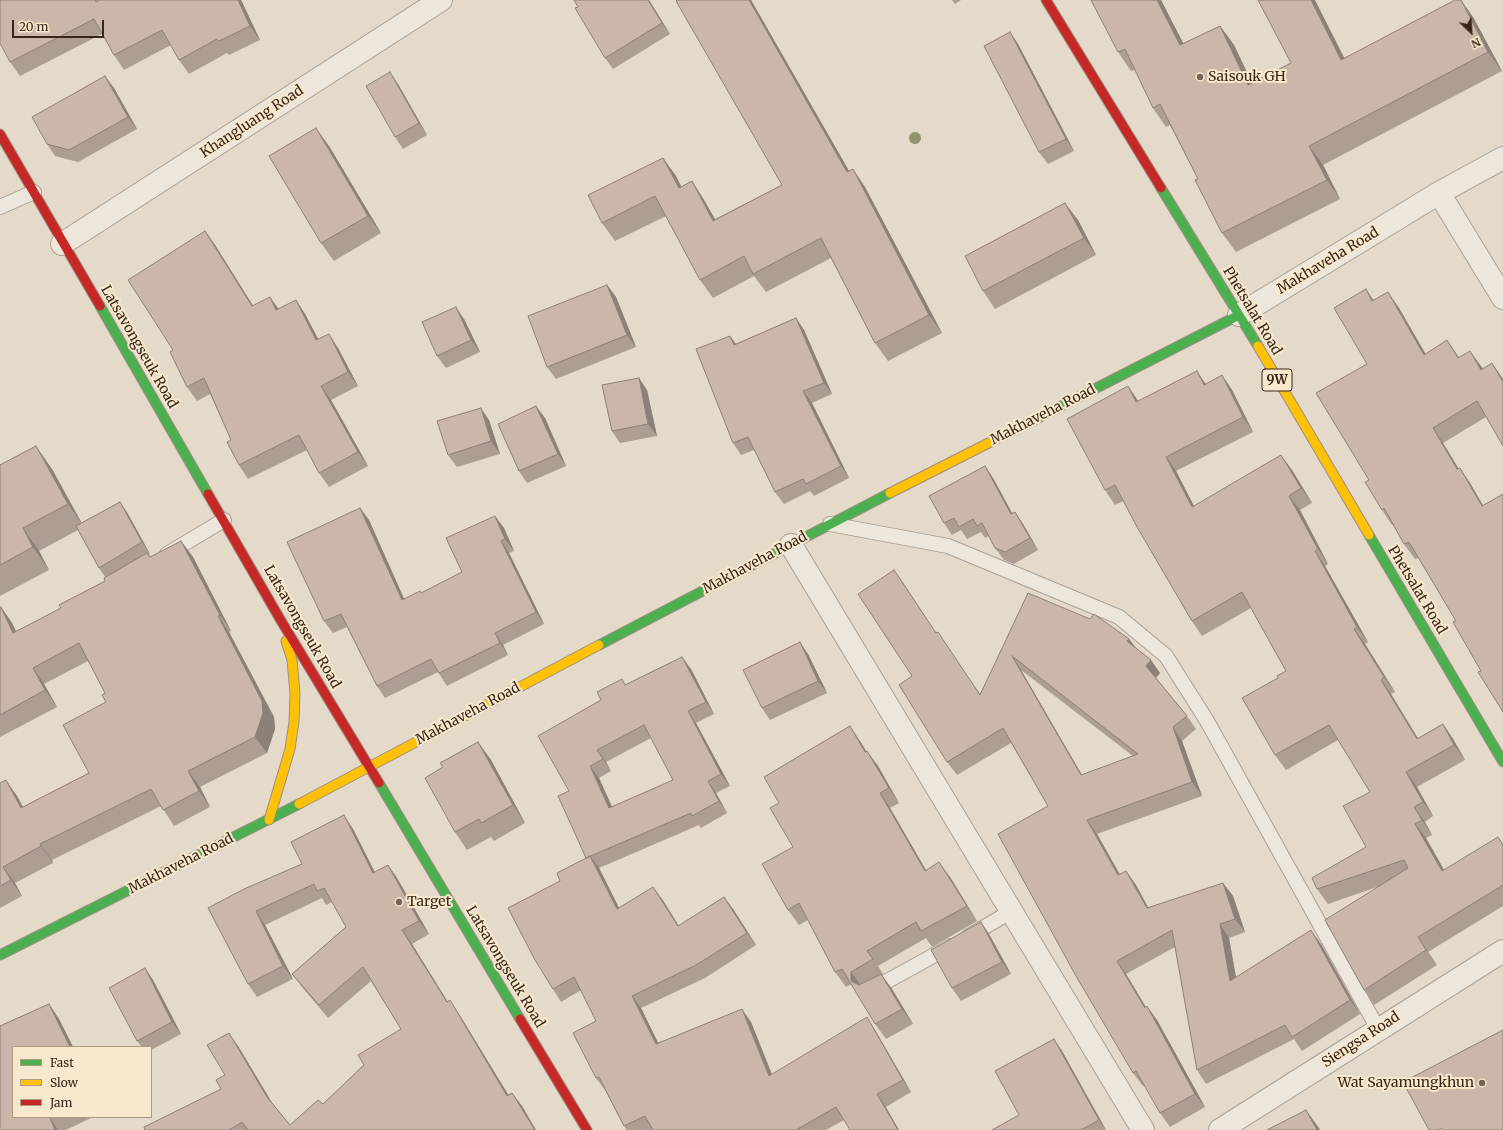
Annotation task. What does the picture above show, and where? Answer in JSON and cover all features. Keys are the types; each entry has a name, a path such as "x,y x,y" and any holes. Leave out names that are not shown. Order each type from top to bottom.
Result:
{"street":[{"name":"Khangluang Road","path":"62,244 441,0"},
{"name":"Phetsalat Road","path":"1046,0 1239,315 1503,762"},
{"name":"Latsavongseuk Road","path":"0,134 62,244 367,767 587,1130"},
{"name":"Makhaveha Road","path":"0,955 269,820 830,524 1239,315 1439,193 1503,158"},
{"path":"1439,193 1503,298"},
{"path":"791,545 1143,1130"},
{"path":"269,820 290,749 294,722 295,693 292,660 280,619"},
{"name":"Siengsa Road","path":"1220,1130 1503,951"}],"lane":[{"path":"0,207 34,192"},
{"path":"157,560 224,520"},
{"path":"830,524 948,546 1119,617 1166,656 1207,721 1378,1029"},
{"path":"869,992 1012,911"}],"building":[{"path":"0,0 95,0 96,2 99,0 238,0 250,26 219,41 217,39 179,60 162,30 114,55 94,19 10,62 0,43"},
{"path":"574,0 648,0 662,23 605,58 575,8 578,7"},
{"path":"749,0 847,172 853,169 929,315 875,343 821,238 753,274 744,256 700,280 655,196 602,223 588,195 663,158 679,188 692,181 713,221 782,185 676,1"},
{"path":"1091,0 1157,0 1180,45 1220,26 1248,85 1291,63 1258,0 1311,0 1341,60 1455,0 1461,0 1488,52 1309,146 1327,180 1222,233 1195,180 1198,179 1160,104 1153,108 1125,49 1118,52"},
{"path":"1010,32 1066,139 1039,152 984,46"},
{"path":"390,72 419,123 395,137 366,86"},
{"path":"105,76 128,117 69,150 47,144 32,117"},
{"path":"316,128 368,216 321,243 269,156"},
{"path":"1065,203 1084,238 983,291 965,256"},
{"path":"205,231 252,306 270,297 276,310 296,300 316,340 329,334 348,372 321,386 358,452 319,473 299,435 239,465 227,442 231,440 204,378 187,387 170,352 173,350 128,280"},
{"path":"607,285 627,335 547,367 528,316"},
{"path":"1366,289 1372,301 1388,292 1424,355 1447,340 1458,358 1470,351 1481,370 1492,363 1503,382 1503,446 1477,401 1433,428 1457,469 1460,468 1482,506 1503,494 1503,712 1478,672 1481,671 1453,622 1456,621 1409,542 1404,544 1384,508 1382,510 1365,482 1369,480 1316,393 1367,364 1334,308"},
{"path":"456,307 471,340 437,356 422,322"},
{"path":"796,318 824,383 803,391 841,466 806,484 803,479 775,492 748,437 733,443 696,349 730,336 734,345"},
{"path":"1197,371 1204,385 1222,375 1243,417 1166,457 1192,507 1281,455 1301,488 1289,496 1318,549 1315,551 1357,627 1354,629 1384,677 1381,680 1417,739 1443,724 1454,745 1406,772 1423,802 1414,807 1422,820 1415,824 1442,871 1498,837 1503,845 1503,885 1418,937 1426,950 1364,990 1325,920 1408,868 1404,860 1317,889 1312,878 1366,847 1343,806 1370,792 1329,725 1275,755 1242,698 1278,678 1277,676 1286,671 1242,592 1192,621 1137,527 1115,485 1105,490 1067,419 1128,386 1136,402"},
{"path":"639,378 648,424 612,431 602,385"},
{"path":"536,406 558,454 519,471 498,424"},
{"path":"481,408 491,441 448,455 437,421"},
{"path":"36,446 68,504 23,528 33,547 0,565 0,465"},
{"path":"985,466 1011,514 1015,512 1030,538 1005,552 995,548 982,523 977,526 973,519 959,527 954,518 944,523 929,496"},
{"path":"120,502 142,542 99,568 76,526"},
{"path":"360,508 402,600 420,591 421,593 462,572 446,538 495,516 505,539 501,541 536,612 495,633 500,643 439,673 431,659 377,686 341,614 324,621 287,542"},
{"path":"181,541 220,615 218,616 262,701 263,713 255,737 188,771 199,791 163,810 151,789 40,844 41,846 3,867 11,880 0,886 0,783 6,780 21,808 89,773 63,725 106,702 102,695 105,693 79,643 33,668 45,690 0,715 0,607 13,633 61,608 59,605 105,581 104,578 147,553 150,557"},
{"path":"894,570 980,695 1028,593 1090,619 1094,614 1129,639 1127,641 1151,660 1146,666 1187,716 1173,727 1192,782 1087,820 1118,875 1126,871 1147,908 1223,883 1235,919 1220,924 1230,981 1311,930 1350,1000 1292,1037 1285,1025 1197,1070 1172,930 1117,961 1145,1008 1147,1006 1195,1094 1160,1113 1136,1071 1133,1073 1076,976 998,834 1048,806 1003,728 947,762 899,685 912,676 858,594","holes":["1012,656 1138,754 1081,775"]},
{"path":"800,642 818,681 762,708 743,670"},
{"path":"682,657 706,702 688,711 721,774 708,781 719,801 692,816 691,813 586,858 558,796 569,791 538,736 601,700 597,692 622,679 625,685","holes":["644,725 673,780 609,808 590,766 603,759 597,750"]},
{"path":"850,726 889,788 880,793 925,871 939,862 967,906 921,931 916,922 867,951 873,959 851,972 851,981 859,985 881,974 902,1009 875,1024 842,969 835,972 799,903 788,910 762,864 793,847 770,808 779,803 764,777"},
{"path":"478,742 513,805 481,823 479,819 455,832 425,778 443,767 440,763"},
{"path":"344,815 373,873 388,865 419,921 402,930 447,1002 450,1000 507,1096 512,1093 535,1130 248,1130 242,1122 229,1130 145,1130 144,1127 221,1089 216,1080 225,1075 207,1045 229,1033 267,1097 290,1125 318,1100 323,1104 364,1065 358,1055 401,1029 363,967 319,1005 292,974 346,927 324,888 317,891 314,884 256,911 283,966 248,984 208,908 244,889 302,864 291,842"},
{"path":"590,856 617,909 653,887 678,926 724,897 747,933 696,965 632,996 656,1044 742,1009 769,1076 867,1017 903,1080 877,1094 898,1130 850,1130 836,1107 796,1130 653,1130 645,1116 624,1126 599,1077 596,1078 573,1033 596,1021 574,977 553,989 535,960 508,908 560,881 557,873"},
{"path":"981,922 1002,962 952,988 931,950"},
{"path":"145,968 172,1022 137,1041 109,988"},
{"path":"49,1004 70,1046 12,1046 12,1118 50,1118 55,1130 0,1130 0,1026"},
{"path":"1503,1030 1503,1130 1442,1130 1441,1128 1438,1130 1429,1130 1403,1082"},
{"path":"1054,1039 1099,1120 1081,1130 992,1130 1019,1115 995,1071"},
{"path":"1306,1110 1317,1130 1267,1130"}],"traffic: fast":[{"path":"1161,188 1258,346"},
{"path":"100,306 208,494"},
{"path":"1034,420 1239,315"},
{"path":"599,645 890,493"},
{"path":"1369,535 1503,762"},
{"path":"379,783 520,1019"},
{"path":"0,955 299,804"}],"traffic: slow":[{"path":"1258,346 1369,535"},
{"path":"890,493 1034,420"},
{"path":"269,820 290,749 294,722 295,693 292,660 286,641"},
{"path":"299,804 599,645"}],"traffic: jam":[{"path":"1046,0 1161,188"},
{"path":"0,134 100,306"},
{"path":"208,494 280,619 379,783"},
{"path":"520,1019 587,1130"}],"place":[{"name":"Saisouk GH","path":"1200,77"},
{"name":"Target","path":"399,902"},
{"name":"Wat Sayamungkhun","path":"1482,1083"}]}
